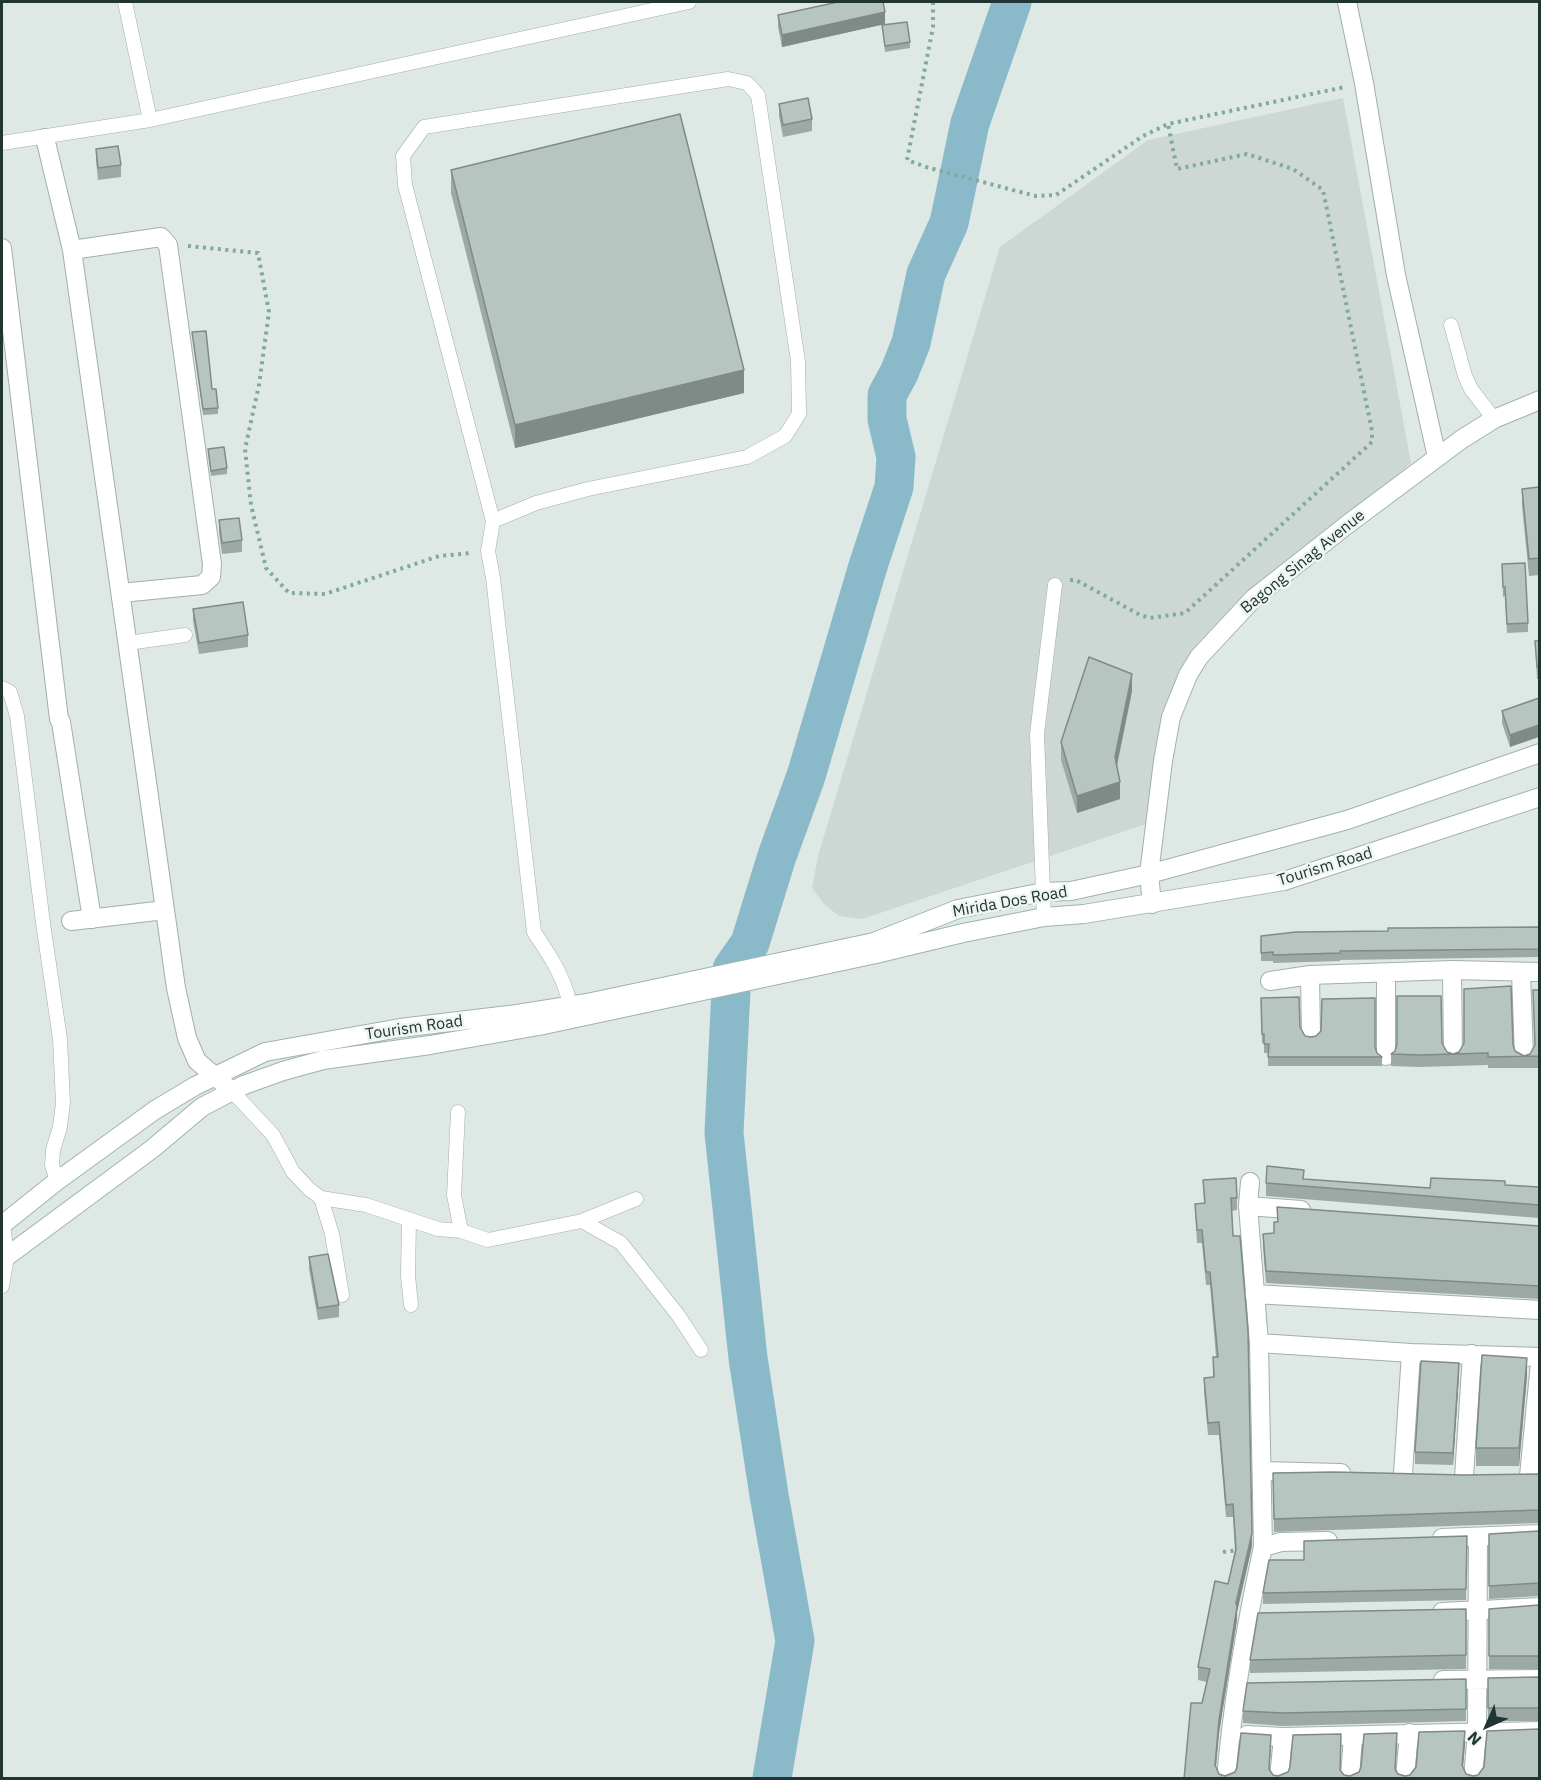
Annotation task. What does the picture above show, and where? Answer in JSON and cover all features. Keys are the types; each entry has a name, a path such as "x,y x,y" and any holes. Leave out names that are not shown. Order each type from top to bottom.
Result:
{"street":[{"path":"1347,2 1364,83 1396,275 1437,457"},
{"path":"4,1259 152,1149 202,1107 231,1090 197,1061 187,1038 176,988 72,250 45,138"},
{"path":"72,250 161,237 168,245 210,552 211,577 202,585 120,593"},
{"path":"2,248 59,719 92,919"},
{"name":"Bagong Sinag Avenue","path":"1152,904 1149,874 1162,761 1171,717 1188,675 1199,657 1254,598 1348,524 1437,457 1494,419 1539,400"},
{"path":"1149,874 1347,820 1539,753"},
{"name":"Tourism Road","path":"1105,911 1284,881 1539,797"},
{"name":"Mirida Dos Road","path":"875,948 958,909 1043,892 1071,891 1149,874"},
{"path":"71,921 165,910"},
{"name":"Mirida Dos Road","path":"875,948 1044,917 1105,911"},
{"name":"Tourism Road","path":"231,1090 283,1071 323,1060 430,1045 875,948"},
{"path":"1452,970 1453,1054"},
{"path":"1270,981 1310,975 1452,970 1539,972"},
{"path":"1521,972 1524,1056"},
{"path":"1386,973 1386,1056"},
{"path":"1310,975 1311,1035"},
{"name":"Tourism Road","path":"2,1224 155,1110 215,1076 265,1052 400,1028 571,1013"},
{"path":"1226,1779 1230,1734 1243,1685 1247,1616 1263,1547 1259,1343 1248,1206 1250,1182"},
{"path":"1248,1206 1318,1212"},
{"path":"1254,1294 1539,1310"},
{"path":"1259,1343 1411,1353 1539,1357"},
{"path":"1411,1353 1397,1474 1423,1475"},
{"path":"1464,1477 1472,1354"},
{"path":"1507,1477 1534,1477 1539,1363"},
{"path":"1262,1471 1356,1473"},
{"path":"1444,1476 1486,1477"},
{"path":"1420,1539 1539,1534"},
{"path":"1473,1779 1477,1732 1478,1537"},
{"path":"1263,1547 1281,1542 1350,1540"},
{"path":"1430,1612 1539,1607"},
{"path":"1247,1616 1270,1615"},
{"path":"1428,1681 1539,1679"},
{"path":"1230,1734 1283,1737 1539,1731"},
{"path":"1405,1779 1409,1733"},
{"path":"1350,1779 1353,1736"},
{"path":"1279,1779 1283,1737"}],"lane":[{"path":"125,2 150,120"},
{"path":"2,143 150,120 689,2"},
{"path":"494,521 536,503 588,489 747,457 785,436 799,414 798,361 758,95 747,83 728,79 424,127 403,156 405,185 494,521 488,551 534,932 556,964 571,1013"},
{"path":"1451,325 1465,376 1471,389 1494,419"},
{"path":"1044,917 1037,734 1055,585"},
{"path":"128,643 185,635"},
{"path":"2,688 10,692 17,716 60,1040 63,1103 52,1165 57,1181"},
{"path":"231,1090 273,1135 293,1172 321,1198 366,1205 409,1221 488,1240 582,1221 636,1199"},
{"path":"458,1112 454,1195 461,1232"},
{"path":"321,1198 332,1234 342,1294"},
{"path":"409,1221 408,1276 411,1305"},
{"path":"582,1221 621,1243 678,1315 701,1350"},
{"path":"2,1224 4,1259 2,1286"}],"path":[{"path":"933,2 933,27 907,160 1036,196 1056,195 1143,136 1168,124 1364,83"},
{"path":"1055,585 1066,580 1076,580 1140,615 1150,618 1185,613 1372,442 1372,431 1323,190 1293,169 1247,154 1178,169 1168,124"},
{"path":"168,245 258,253 269,312 260,386 245,448 251,506 266,568 289,593 325,594 439,556 488,551"}],"shaded area":[{"path":"1343,98 1411,463 1201,643 1170,695 1146,824 862,919 839,916 824,904 812,888 818,856 1000,247 1148,140"}],"building":[{"path":"838,2 883,2 885,12 782,35 778,15"},
{"path":"907,22 910,42 885,46 882,25"},
{"path":"808,98 812,119 783,125 779,104"},
{"path":"680,114 744,370 515,425 451,170"},
{"path":"118,146 121,165 98,168 96,149"},
{"path":"206,331 212,389 216,389 218,408 203,409 192,332"},
{"path":"224,447 227,468 211,471 208,449"},
{"path":"1539,487 1539,558 1529,559 1522,489"},
{"path":"239,518 242,540 222,543 219,520"},
{"path":"1525,563 1528,623 1507,624 1502,564"},
{"path":"243,602 248,635 199,643 193,609"},
{"path":"1535,641 1539,641 1539,667 1537,667"},
{"path":"1089,657 1132,674 1115,757 1120,782 1077,796 1061,742"},
{"path":"1539,698 1539,725 1510,735 1502,711"},
{"path":"1539,927 1539,949 1340,951 1340,953 1273,955 1273,952 1261,953 1261,936 1296,932 1388,931 1388,928"},
{"path":"1511,986 1513,1045 1515,1051 1524,1056 1530,1054 1535,1045 1533,990 1539,990 1539,1056 1488,1057 1488,1053 1420,1055 1391,1054 1395,1051 1397,1044 1397,996 1441,996 1442,1043 1447,1052 1453,1054 1459,1052 1464,1043 1464,989"},
{"path":"1299,997 1300,1027 1305,1036 1311,1037 1321,1031 1322,999 1375,998 1375,1047 1377,1053 1382,1057 1268,1057 1269,1044 1264,1044 1264,1034 1262,1034 1261,998"},
{"path":"1267,1166 1304,1170 1303,1179 1430,1188 1431,1178 1505,1181 1505,1185 1539,1187 1539,1205 1266,1183"},
{"path":"1236,1178 1237,1198 1231,1198 1233,1236 1240,1236 1248,1331 1252,1533 1236,1603 1219,1720 1215,1765 1219,1774 1225,1776 1235,1772 1241,1733 1271,1735 1269,1769 1273,1775 1278,1776 1288,1772 1290,1767 1293,1735 1341,1734 1340,1770 1344,1775 1350,1776 1359,1772 1361,1767 1364,1734 1397,1733 1395,1769 1398,1774 1405,1776 1410,1775 1416,1767 1419,1732 1465,1731 1462,1765 1466,1774 1473,1776 1478,1775 1484,1767 1487,1731 1539,1729 1539,1779 1184,1779 1191,1703 1202,1703 1210,1669 1198,1667 1215,1581 1228,1584 1236,1549 1233,1504 1226,1505 1219,1422 1208,1423 1204,1378 1214,1377 1213,1357 1218,1357 1210,1272 1206,1272 1202,1230 1197,1230 1195,1204 1205,1203 1203,1180"},
{"path":"1277,1207 1539,1226 1539,1286 1266,1271 1263,1234 1274,1233 1274,1222 1278,1222"},
{"path":"328,1254 339,1305 318,1308 309,1257"},
{"path":"1482,1355 1527,1358 1519,1448 1476,1448"},
{"path":"1421,1361 1459,1363 1453,1453 1415,1452"},
{"path":"1273,1473 1539,1474 1539,1510 1274,1519"},
{"path":"1539,1531 1539,1583 1489,1586 1489,1534"},
{"path":"1467,1536 1466,1589 1263,1593 1269,1560 1304,1560 1304,1541"},
{"path":"1539,1605 1539,1656 1489,1656 1489,1609"},
{"path":"1466,1609 1466,1655 1250,1660 1258,1613"},
{"path":"1539,1677 1539,1708 1488,1708 1488,1678"},
{"path":"1466,1679 1466,1709 1283,1713 1243,1711 1247,1683"}],"waterway":[{"path":"772,1778 795,1641 748,1358 724,1133 732,969 750,943 777,856 806,776 868,566 894,487 896,457 887,419 887,395 911,343 926,274 949,223 970,123 1012,2"}]}
